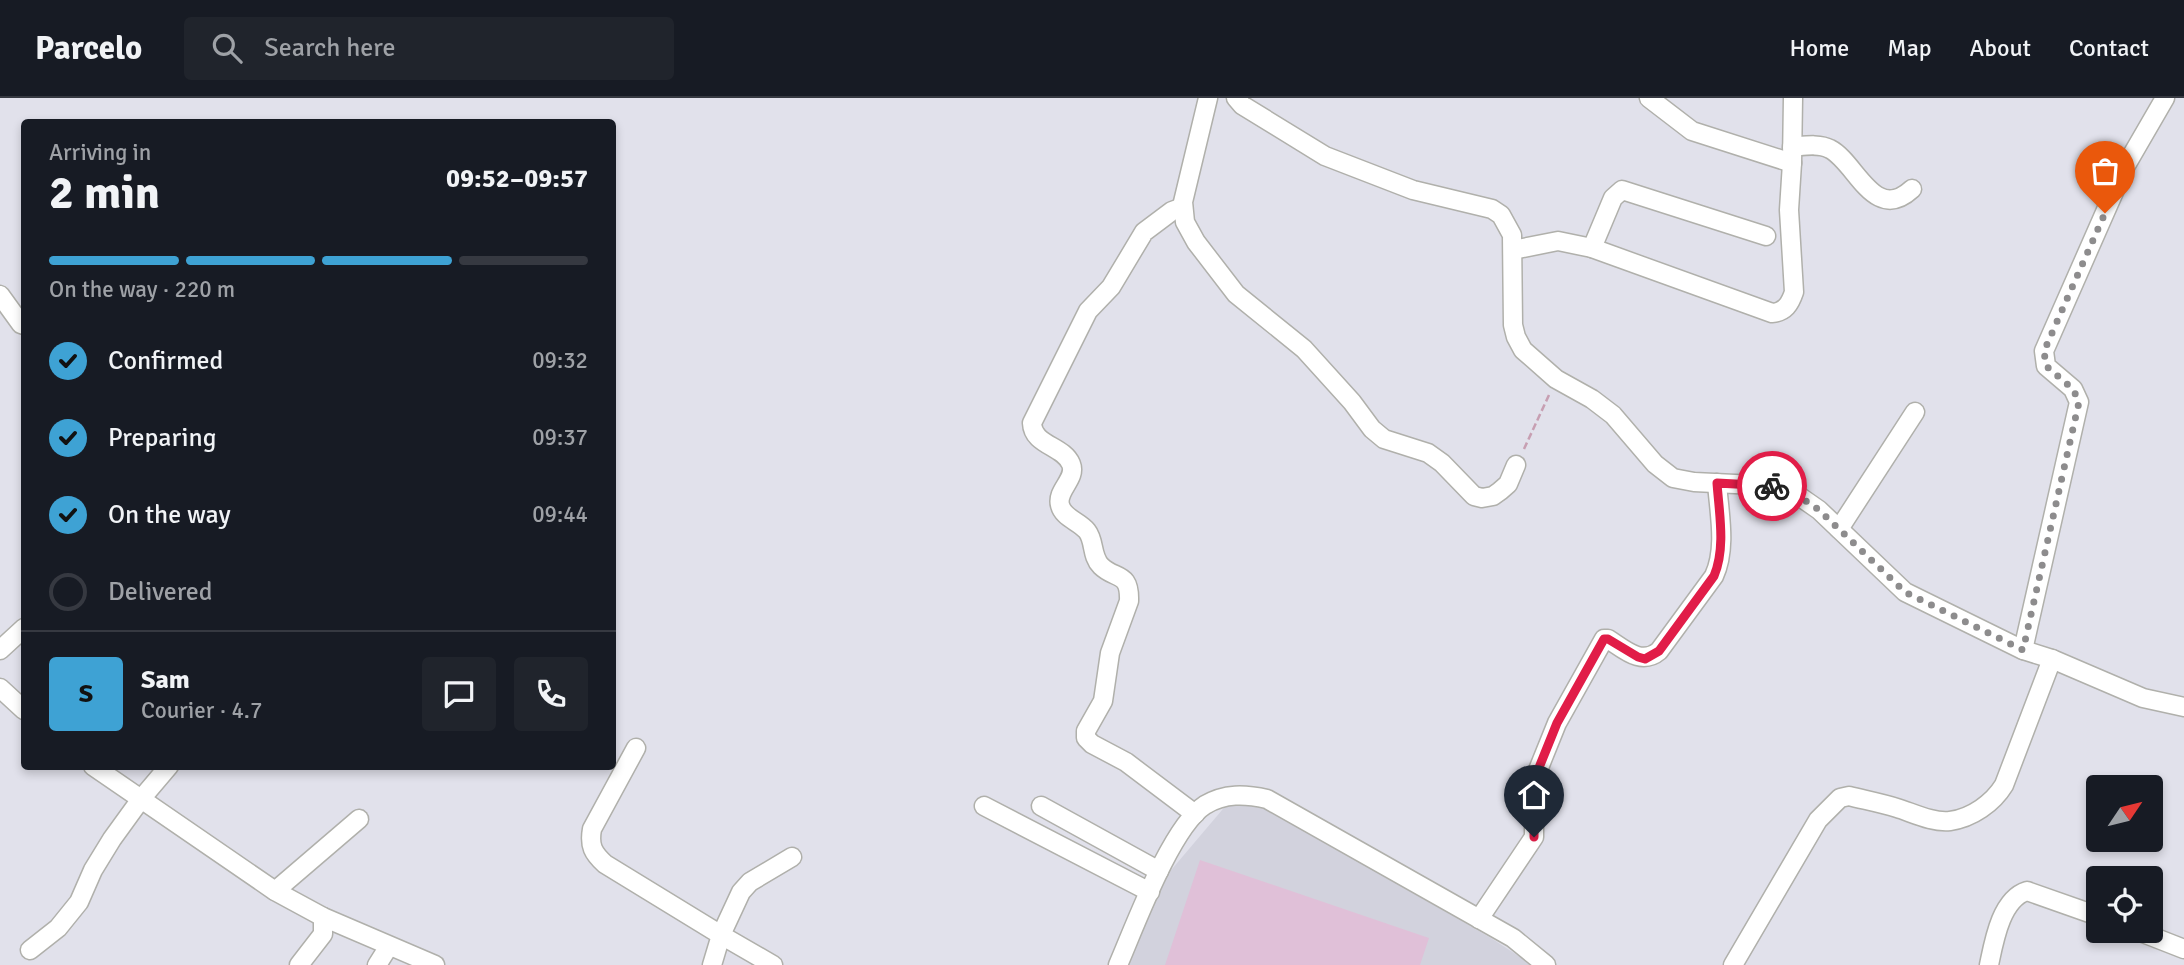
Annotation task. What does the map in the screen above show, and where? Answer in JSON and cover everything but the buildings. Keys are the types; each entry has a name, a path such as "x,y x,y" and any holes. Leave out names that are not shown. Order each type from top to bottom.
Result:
{"street":[{"path":"1208,98 1183,202 1185,222 1196,242 1236,294 1304,349 1352,402 1372,429 1384,439 1429,453 1474,496 1493,496 1508,484 1516,465"},
{"path":"1236,98 1242,105 1325,156 1413,190 1492,209 1506,223 1512,235 1513,326 1523,350 1556,379 1592,399 1613,415 1654,464 1673,478 1694,482 1776,486 1796,494 1819,510 1905,592 2023,650 2052,659 2143,698 2184,707"},
{"path":"1649,98 1692,131 1792,155 1815,145 1829,148 1841,157 1863,186 1878,196 1891,199 1903,197 1912,189"},
{"path":"1513,250 1558,241 1592,248 1772,313 1781,311 1787,307 1794,292 1789,210 1793,98"},
{"path":"2023,650 2079,402 2073,389 2046,366 2044,351 2125,167 2165,98"},
{"path":"1592,248 1613,198 1622,190 1766,236"},
{"path":"1184,207 1172,211 1144,232 1111,288 1088,310 1034,415 1032,430 1036,437 1064,454 1071,464 1072,471 1059,497 1060,506 1064,513 1086,529 1101,567 1124,580 1130,593 1110,653 1103,701 1086,731 1086,738 1126,762 1195,814"},
{"path":"0,295 21,324"},
{"path":"1839,529 1915,412"},
{"path":"1479,919 1534,837 1534,822 1528,802 1532,785 1557,723 1604,639 1638,657 1645,659 1654,656 1714,576 1720,549 1717,483"},
{"path":"0,650 21,631"},
{"path":"1733,965 1818,820 1840,798 1849,796 1934,820 1950,821 1990,803 2004,785 2052,659"},
{"path":"0,688 21,707"},
{"path":"636,748 592,830 590,841 593,853 605,863 773,965"},
{"path":"99,770 275,891 323,917 435,965"},
{"path":"30,950 58,928 79,902 93,870 112,839 166,770"},
{"path":"1118,965 1158,871 1187,821 1203,806 1218,799 1232,795 1249,795 1267,799 1513,938 1546,965"},
{"path":"984,806 1150,892"},
{"path":"1041,806 1158,871"},
{"path":"275,891 359,819"},
{"path":"712,965 721,935 741,892 750,882 792,857"},
{"path":"1989,965 1997,929 2011,902 2019,894 2028,891 2086,912"},
{"path":"299,965 323,934 323,917"},
{"path":"2163,941 2184,949"},
{"path":"377,965 389,946"}],"path":[{"path":"1516,465 1556,379"}],"shaded area":[{"path":"1228,803 1261,805 1491,938 1532,965 1125,965 1161,882"},
{"path":"1200,860 1429,938 1420,965 1165,965"}],"way so far":[{"path":"1772,486 1796,494 1819,510 1905,592 2023,650 2079,402 2073,389 2046,366 2044,351 2105,213"}],"route":[{"path":"1534,837 1534,822 1528,802 1532,785 1557,723 1604,639 1638,657 1645,659 1654,656 1714,576 1717,568 1720,549 1717,483 1772,486"}]}
